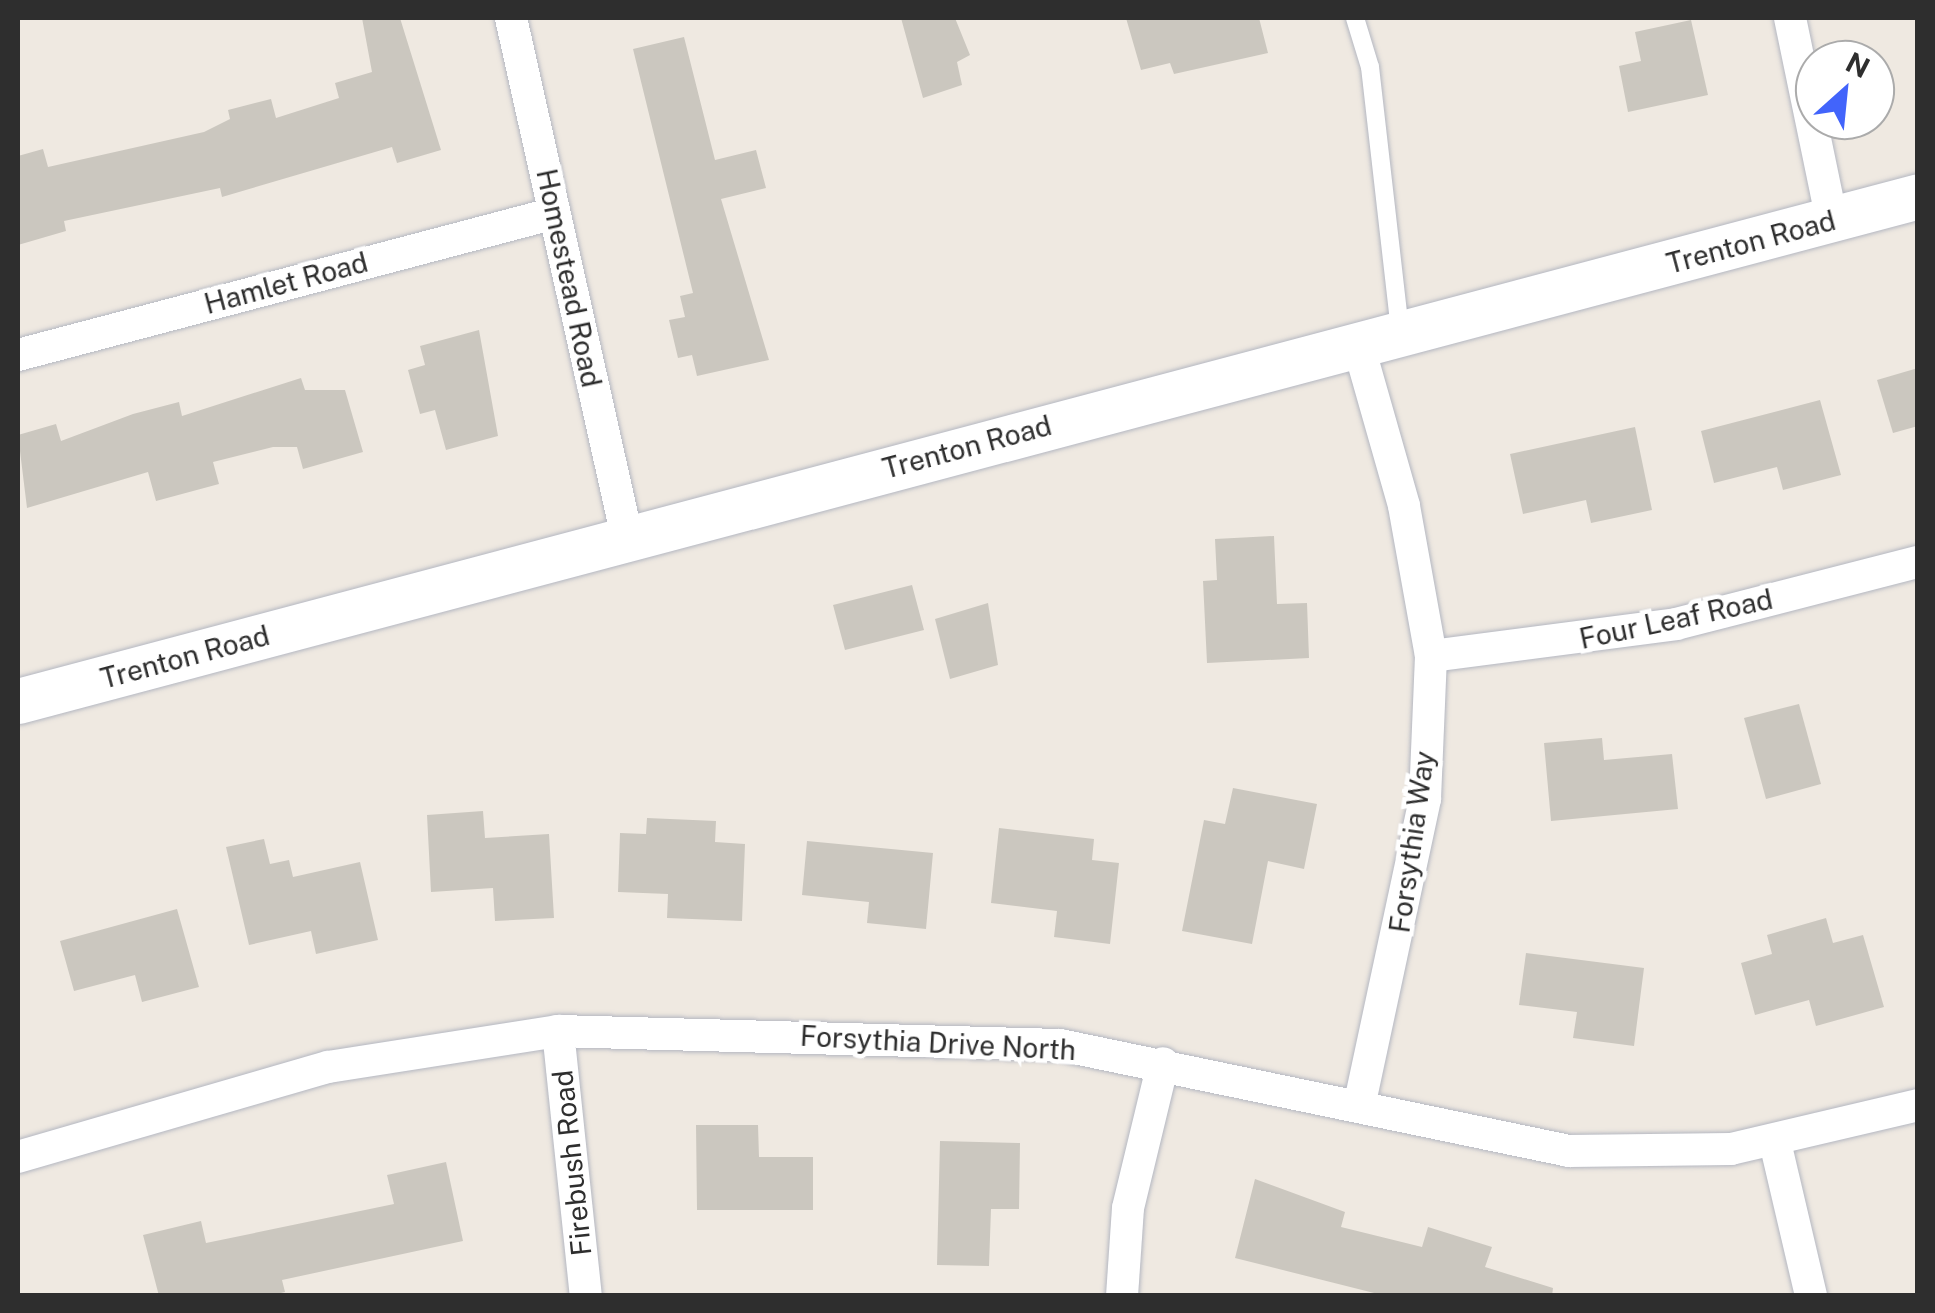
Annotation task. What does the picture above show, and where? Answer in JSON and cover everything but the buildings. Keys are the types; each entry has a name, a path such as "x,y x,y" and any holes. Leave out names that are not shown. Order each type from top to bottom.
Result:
{"main road":[{"name":"Trenton Road","path":"18,701 1918,196"}],"street":[{"name":"Homestead Road","path":"512,18 626,538"},
{"path":"1790,18 1832,220"},
{"name":"Hamlet Road","path":"18,355 555,214"},
{"name":"Forsythia Way","path":"1359,1106 1424,799 1431,656 1379,338"},
{"name":"Four Leaf Road","path":"1431,656 1676,624 1918,562"},
{"name":"Forsythia Drive North","path":"18,1157 328,1067 558,1030 997,1039 1164,1063 1569,1151 1659,1154 1775,1142 1918,1104"},
{"name":"Firebush Road","path":"558,1030 586,1296"},
{"path":"1122,1296 1128,1208 1164,1063"},
{"path":"1775,1142 1811,1296"}],"lane":[{"path":"1355,18 1370,67 1379,338"}]}
